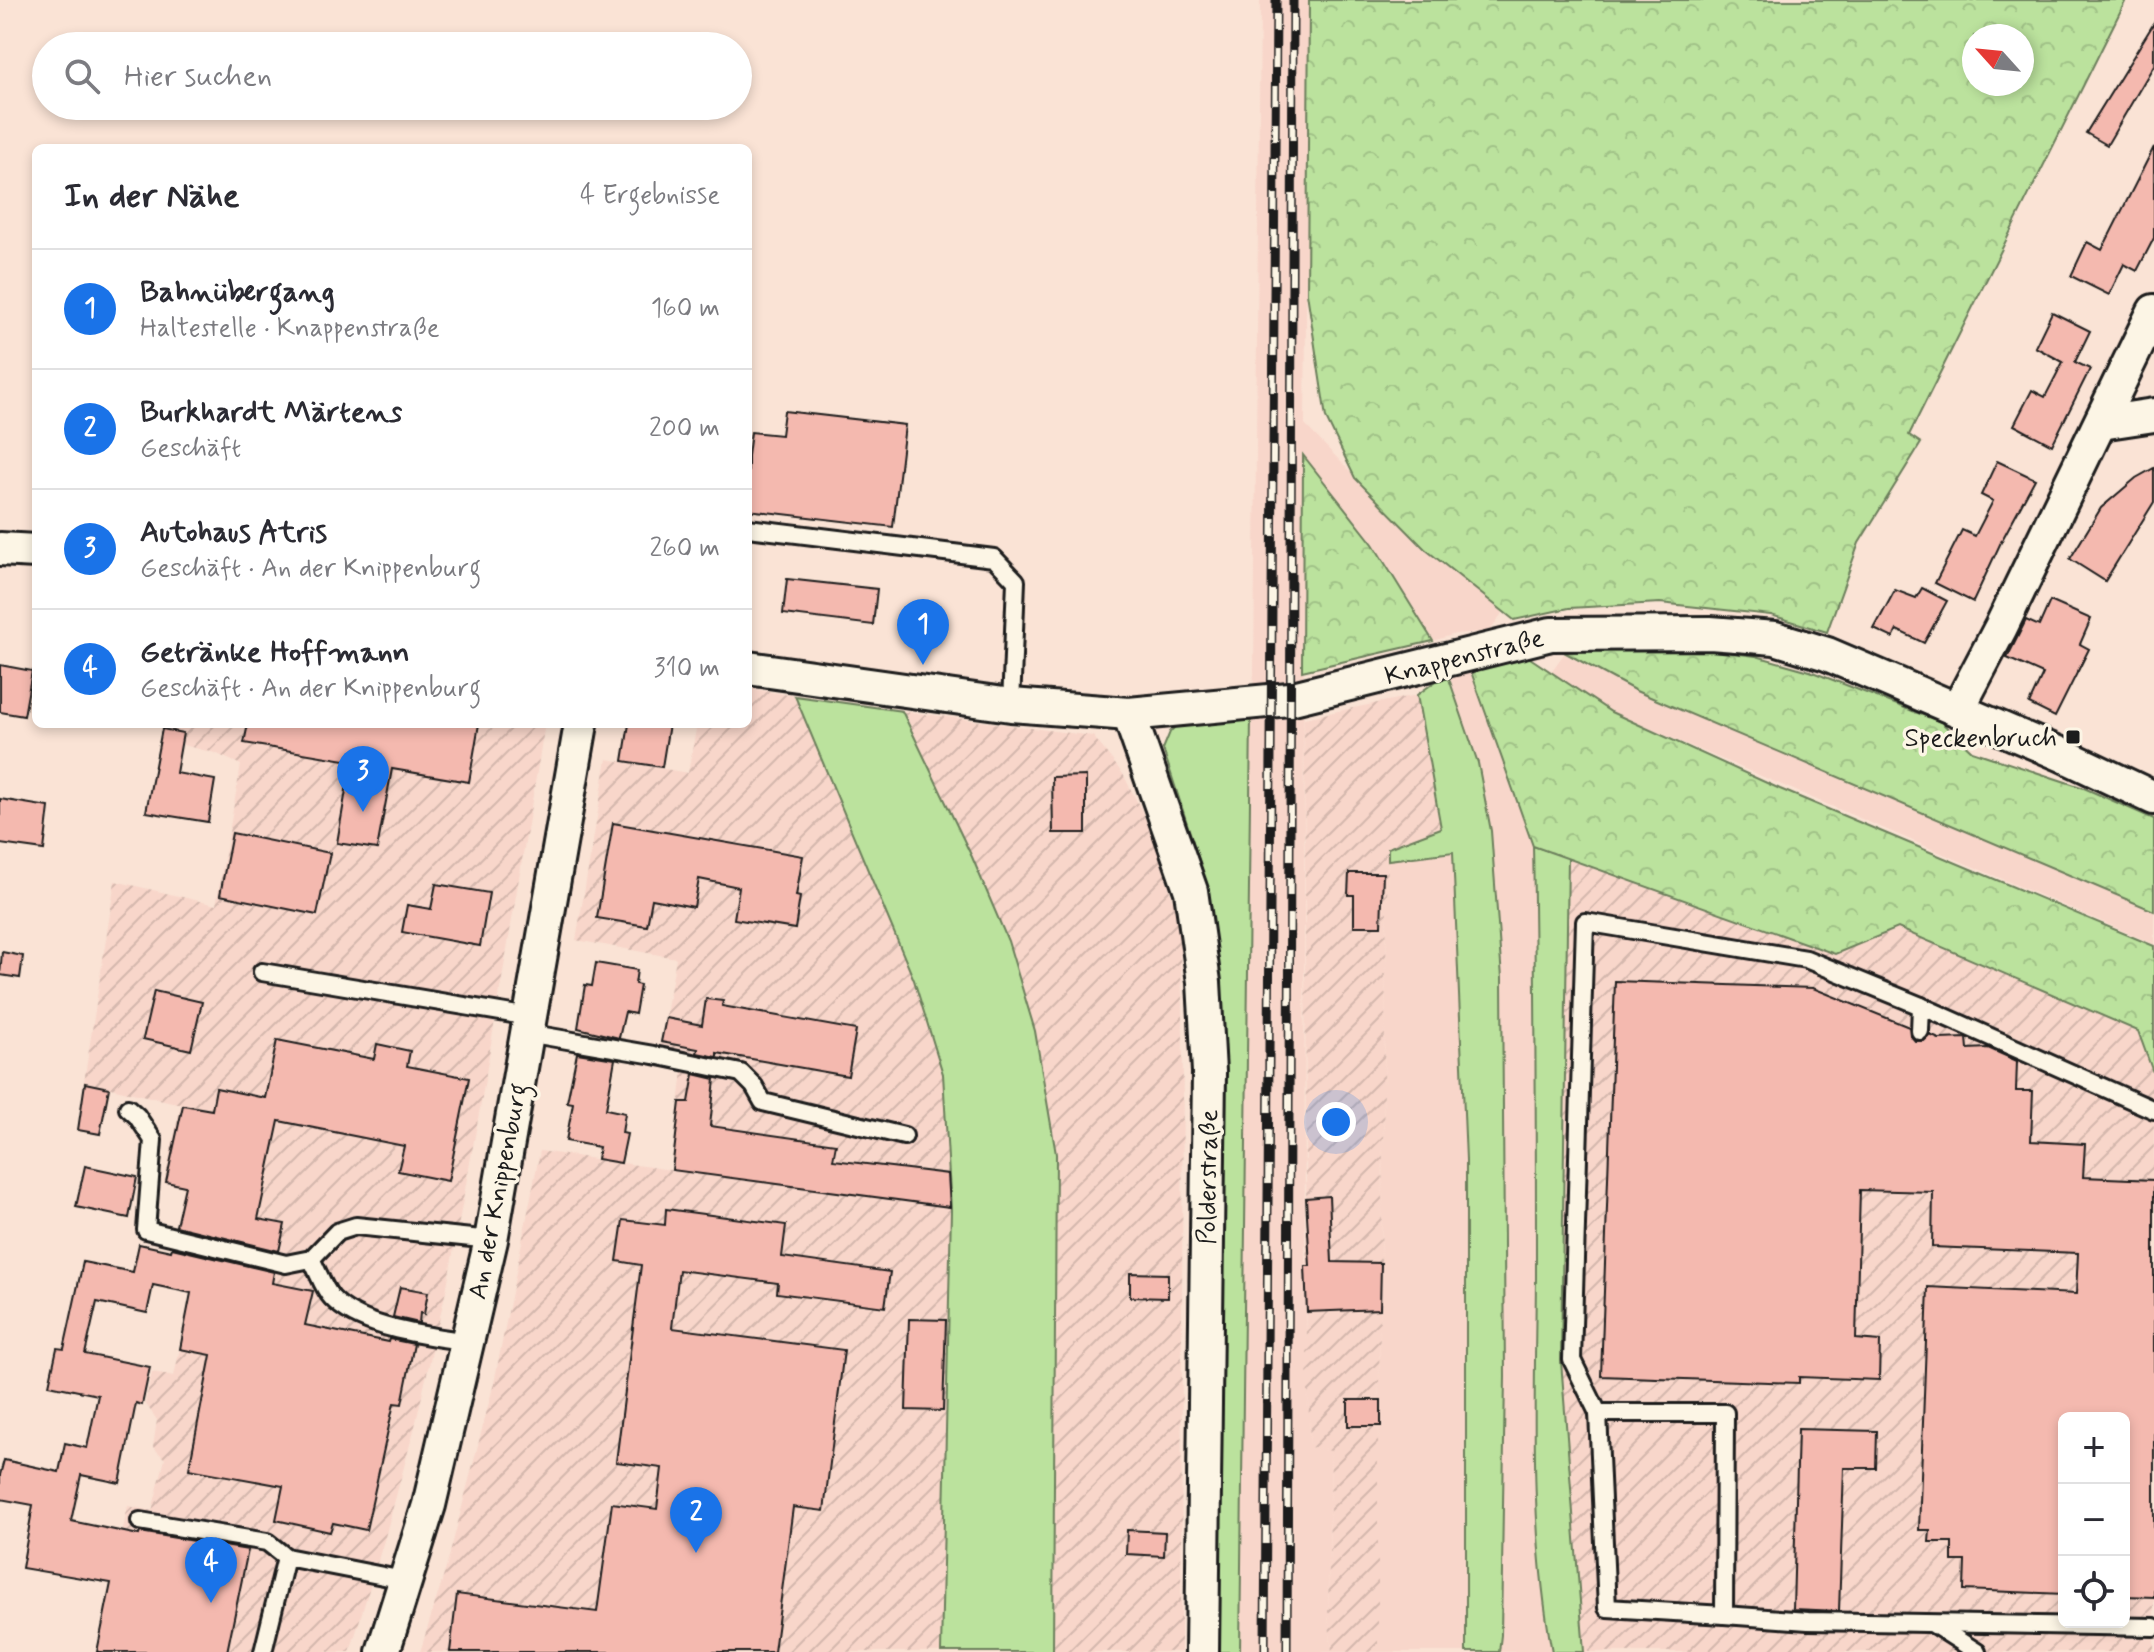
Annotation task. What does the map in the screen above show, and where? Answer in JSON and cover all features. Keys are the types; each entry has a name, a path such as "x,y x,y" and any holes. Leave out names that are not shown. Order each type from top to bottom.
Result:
{"street":[{"path":"1958,709 2154,311"},
{"path":"2101,423 2154,415"},
{"path":"0,549 32,551"},
{"name":"Knappenstraße","path":"752,669 1011,705 1129,714 1289,699 1551,634 1710,633 1775,638 1827,654 1958,709 2154,798"},
{"name":"Polderstraße","path":"1129,714 1191,891 1204,982 1209,1072 1202,1652"},
{"name":"An der Knippenburg","path":"383,1652 429,1505 491,1240 580,728"}],"lane":[{"path":"752,528 994,558 1016,581 1011,705"},
{"path":"2154,1110 1921,1006 1806,959 1585,922 1572,1360 1598,1413 1607,1608 1808,1621 2154,1627"},
{"path":"262,972 528,1025 741,1073 754,1086 763,1102 904,1136"},
{"path":"1920,1031 1921,1006"},
{"path":"128,1108 153,1140 146,1230 286,1264 311,1259 337,1232 356,1226 491,1240"},
{"path":"311,1259 331,1296 352,1314 406,1331 467,1342"},
{"path":"1598,1413 1725,1413 1724,1615"},
{"path":"140,1521 267,1542 286,1557 404,1580"},
{"path":"263,1652 286,1557"},
{"path":"1932,1623 1977,1652"}],"shaded area":[{"path":"1260,0 1309,0 1305,425 1425,548 1503,612 1490,631 1455,634 1433,641 1373,544 1303,457 1305,1266 1310,1447 1331,1450 1328,1615 1332,1652 1240,1652"},
{"path":"1564,654 1636,691 2154,911 2154,944 1611,712 1550,673"},
{"path":"1469,666 1533,846 1537,1041 1534,1480 1552,1652 1378,1652 1378,1444 1388,848 1441,828 1417,695 1447,673"},
{"path":"752,689 795,696 914,980 943,1074 951,1210 941,1652 420,1652 447,1565 494,1383 540,1151 671,1170 683,1071 657,1065 676,958 576,940 607,759 688,773 696,728 752,728"},
{"path":"1417,695 1441,828 1388,849 1378,1444 1378,1652 1332,1652 1328,1615 1331,1451 1310,1447 1307,1365 1304,718"},
{"path":"902,711 1093,736 1123,774 1152,831 1178,918 1183,1011 1181,1652 1054,1652 1056,1154 1035,1031 1008,941 972,857"},
{"path":"161,728 544,728 447,1286 415,1426 350,1652 96,1652 128,1506 152,1511 165,1459 153,1447 157,1420 145,1403 152,1372 174,1376 192,1292 183,1289 194,1230 175,1226 183,1187 164,1183 181,1104 84,1082 115,881 216,905 241,765 215,753 159,739"},
{"path":"1568,857 1835,954 1898,928 2138,1031 2154,1075 2154,1652 1584,1652 1561,1361"}],"green space":[{"path":"1309,0 2126,0 1909,435 1921,443 1859,543 1827,632 1771,615 1660,603 1569,608 1514,620 1425,549 1355,478 1326,418 1307,293"},
{"path":"1303,455 1373,544 1433,641 1302,671"},
{"path":"1551,645 1677,646 1756,656 1810,671 1941,722 1972,751 2084,788 2154,819 2154,911 1636,691"},
{"path":"1518,650 1611,712 1780,789 2154,946 2154,1075 2138,1031 1898,928 1835,954 1533,846 1469,666"},
{"path":"1447,673 1478,763 1491,831 1502,978 1505,1376 1499,1652 1466,1652 1466,1160 1453,852 1388,860 1388,848 1441,828 1417,695"},
{"path":"795,696 902,711 972,857 1008,941 1035,1031 1056,1154 1053,1652 941,1652 951,1210 943,1074 914,980"},
{"path":"1251,717 1240,1652 1214,1652 1219,967 1203,873 1163,749 1170,732 1180,722"},
{"path":"1533,846 1568,857 1561,1361 1584,1652 1552,1652 1537,1512"}],"building":[{"path":"2154,23 2154,65 2107,145 2086,133"},
{"path":"2154,147 2154,238 2137,271 2124,264 2109,295 2071,276 2087,242 2102,250"},
{"path":"2052,312 2090,331 2075,362 2090,369 2052,445 2014,425 2032,390 2045,397 2063,362 2035,347"},
{"path":"784,411 905,425 893,527 752,510 752,432 781,435"},
{"path":"1997,461 2035,479 1973,602 1935,583 1962,530 1975,536 1993,501 1981,495"},
{"path":"2154,468 2154,502 2105,581 2070,559 2101,508 2136,478"},
{"path":"787,579 877,589 873,625 783,614"},
{"path":"1922,588 1947,601 1924,643 1897,630 1893,638 1874,629 1895,590 1916,598"},
{"path":"2050,601 2091,619 2080,644 2089,649 2055,717 2029,704 2043,674 2007,658 2026,620 2039,626"},
{"path":"0,665 32,671 24,716 0,712"},
{"path":"247,728 478,728 469,782 392,769 377,849 337,843 351,761 244,743"},
{"path":"628,728 668,728 662,767 623,761"},
{"path":"162,729 183,733 176,773 215,780 208,822 146,812"},
{"path":"1086,776 1086,833 1053,833 1052,777"},
{"path":"0,799 49,807 44,850 0,844"},
{"path":"613,823 803,856 796,896 800,897 795,929 734,919 739,887 699,879 694,907 652,899 647,926 597,918"},
{"path":"232,833 330,853 317,915 220,895"},
{"path":"1349,873 1383,873 1381,926 1354,926 1354,895 1348,895"},
{"path":"436,884 489,893 480,946 402,932 407,905 431,909"},
{"path":"2,952 23,956 20,978 0,975"},
{"path":"596,963 637,970 635,984 640,985 635,1014 625,1012 619,1038 578,1028 585,985 592,986"},
{"path":"1615,981 1813,988 1909,1027 1915,1041 1924,1041 1930,1035 1939,1039 1967,1038 1968,1049 1988,1048 2017,1061 2016,1091 2033,1091 2031,1141 2085,1144 2083,1177 2154,1180 2154,1597 2130,1596 2130,1412 2058,1412 2058,1594 1964,1590 1965,1561 1952,1561 1952,1542 1929,1542 1930,1530 1919,1530 1928,1287 2076,1294 2078,1253 1932,1247 1933,1192 1860,1190 1856,1339 1880,1341 1879,1380 1799,1377 1799,1383 1601,1376"},
{"path":"154,991 202,1002 191,1050 143,1039"},
{"path":"706,999 723,1001 722,1006 856,1030 848,1076 717,1053 717,1057 697,1053 698,1049 661,1042 666,1018 702,1025"},
{"path":"277,1040 374,1059 377,1044 410,1051 407,1066 469,1078 448,1181 398,1171 404,1146 279,1121 258,1219 285,1224 279,1251 176,1226 185,1186 166,1182 183,1105 212,1110 216,1088 265,1098"},
{"path":"577,1053 615,1059 606,1109 625,1113 622,1133 627,1134 621,1163 597,1159 599,1147 566,1141 573,1103 567,1102"},
{"path":"694,1074 715,1079 710,1126 836,1144 833,1160 948,1174 950,1207 672,1170 680,1102 689,1102"},
{"path":"85,1083 109,1088 100,1134 78,1130"},
{"path":"85,1166 137,1177 129,1218 76,1207"},
{"path":"1329,1196 1332,1262 1381,1263 1380,1309 1307,1312 1305,1266 1310,1266 1306,1198"},
{"path":"666,1209 786,1225 782,1257 890,1272 885,1307 777,1293 778,1283 679,1270 672,1328 844,1350 824,1511 793,1507 774,1652 450,1652 457,1594 597,1612 612,1503 657,1509 662,1468 616,1462 641,1265 617,1261 623,1220 665,1225"},
{"path":"139,1244 171,1251 172,1248 274,1272 272,1283 313,1291 305,1325 388,1342 389,1339 414,1344 402,1404 394,1403 366,1530 333,1523 330,1532 276,1520 283,1486 189,1469 211,1355 180,1349 191,1293 153,1285 147,1313 97,1302 85,1354 150,1367 142,1405 136,1403 120,1483 81,1475 71,1521 139,1535 140,1532 248,1550 227,1652 97,1652 111,1583 22,1568 33,1505 0,1499 0,1475 4,1460 59,1472 65,1443 87,1448 98,1395 49,1385 57,1348 64,1349 83,1262 133,1272"},
{"path":"1130,1273 1168,1274 1168,1298 1130,1297"},
{"path":"400,1287 428,1292 419,1323 393,1317"},
{"path":"909,1319 946,1320 943,1411 906,1410"},
{"path":"1348,1400 1381,1400 1381,1426 1348,1426"},
{"path":"1798,1429 1877,1431 1876,1468 1844,1468 1839,1611 1793,1609"},
{"path":"1127,1530 1165,1532 1164,1556 1126,1554"}],"railway":[{"path":"1265,1652 1276,0"},
{"path":"1287,1652 1293,0"}],"place":[{"name":"Bahnübergang","path":"923,665"},
{"name":"Speckenbruch","path":"2073,737"},
{"name":"Autohaus Atris","path":"363,812"},
{"name":"Burkhardt Märtens","path":"696,1553"},
{"name":"Getränke Hoffmann","path":"211,1603"}]}
